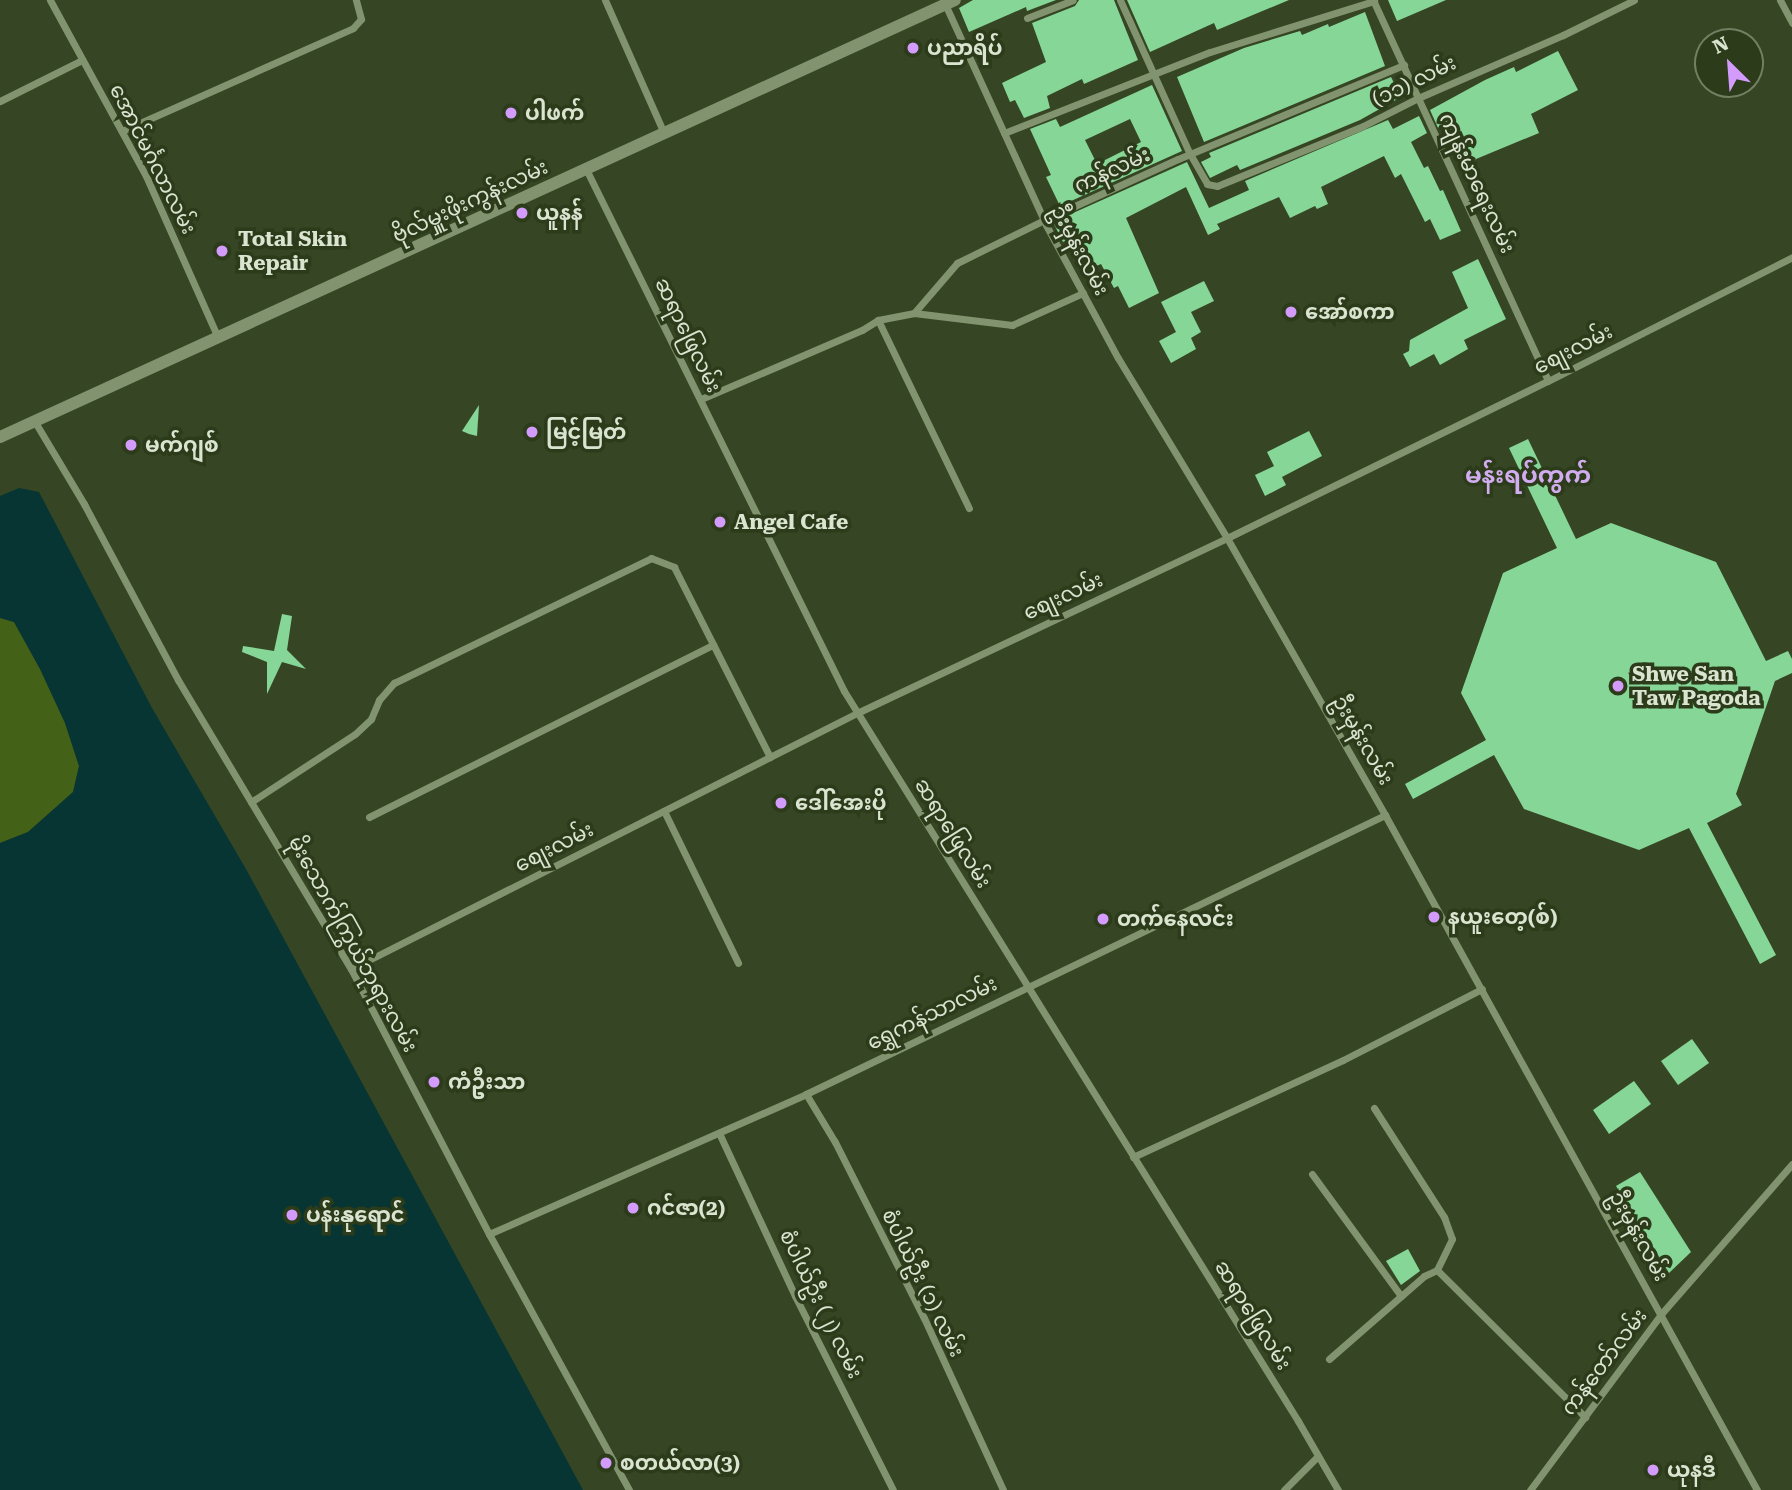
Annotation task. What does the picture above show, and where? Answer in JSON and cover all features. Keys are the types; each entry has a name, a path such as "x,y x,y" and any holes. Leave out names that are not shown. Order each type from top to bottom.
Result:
{"street":[{"name":"အောင်မင်္ဂလာလမ်း","path":"50,0 146,176 218,338"},
{"path":"122,131 353,28 361,19 356,0"},
{"path":"605,0 664,133"},
{"path":"1027,18 1073,0"},
{"path":"1120,0 1152,77 1190,154"},
{"name":"(၁၁) လမ်း","path":"1190,154 1207,184 1217,186 1286,160 1418,97 1563,35 1634,0"},
{"path":"1780,0 1792,23"},
{"path":"1004,134 1210,52 1374,1"},
{"name":"ကျန်းမာရေးလမ်း","path":"1374,1 1548,382"},
{"name":"ဗိုလ်မှူးဖိုးကွန်းလမ်း","path":"0,438 948,2"},
{"name":"ဦးမှန်းလမ်း","path":"948,2 1044,220 1118,358 1227,538 1385,815 1662,1313 1757,1490"},
{"path":"0,101 82,60"},
{"name":"ကန်လမ်း","path":"914,313 957,263 1190,154 1404,65"},
{"name":"ဆရာဖြေလမ်း","path":"586,169 811,627 857,713 1028,985 1338,1490"},
{"name":"စျေးလမ်း","path":"351,969 857,713 1548,382 1792,257"},
{"path":"701,399 862,330 878,320 914,313 1012,325 1083,293"},
{"path":"878,320 969,508"},
{"name":"မိုးသောက်ကြွယ်ဘုရားလမ်း","path":"35,422 84,504 178,680 351,969 489,1234 629,1490"},
{"path":"251,802 355,734 371,719 379,700 394,683 651,558 674,567 770,757"},
{"path":"369,817 713,645"},
{"path":"664,811 738,963"},
{"name":"‌ရွှေကန်သာလမ်း","path":"489,1234 806,1094 1385,815"},
{"path":"1133,1157 1343,1060 1482,989"},
{"name":"စံပါယ်ဦး (၁) လမ်း","path":"806,1094 835,1142 923,1318 1003,1490"},
{"path":"1329,1359 1424,1276 1437,1270 1452,1239 1444,1217 1374,1108"},
{"name":"စံပါယ်ဦး (၂) လမ်း","path":"719,1133 795,1296 893,1490"},
{"name":"ကန်တော်လမ်း","path":"1530,1490 1662,1313 1792,1164"},
{"path":"1312,1174 1401,1296"},
{"path":"1437,1270 1585,1417"},
{"path":"1284,1490 1318,1455"}],"green space":[{"path":"0,618 14,622 40,669 65,723 79,766 73,792 28,832 0,843"}],"water":[{"path":"19,488 39,492 152,708 246,869 583,1490 0,1490 0,843 28,832 73,792 79,766 65,723 40,669 14,622 0,618 0,496"}],"building":[{"path":"973,0 1056,0 1027,11 1026,7 969,32 959,8"},
{"path":"1079,0 1114,0 1138,60 1084,84 1082,79 1047,96 1050,108 1024,118 1015,100 1010,102 1002,83 1046,62 1032,23 1075,6"},
{"path":"1127,0 1289,0 1217,30 1214,23 1150,52"},
{"path":"1388,0 1446,0 1397,21"},
{"path":"1365,12 1385,66 1204,142 1177,77 1244,48 1300,31 1302,35 1328,24 1329,27"},
{"path":"1558,51 1578,90 1531,114 1539,133 1464,164 1451,132 1448,133 1444,125 1438,128 1430,110 1485,80 1514,67 1516,72"},
{"path":"1391,77 1401,97 1360,120 1240,170 1237,165 1210,178 1201,162 1211,157 1209,153"},
{"path":"1152,85 1182,151 1060,206 1046,177 1051,175 1030,129 1056,119 1060,127","holes":["1130,119 1141,142 1097,164 1085,140"]},
{"path":"1419,116 1427,133 1411,142 1424,168 1428,166 1440,191 1443,190 1461,231 1440,240 1430,219 1425,222 1401,174 1395,178 1384,156 1321,187 1328,204 1317,209 1315,206 1290,218 1279,197 1217,224 1220,229 1208,235 1186,187 1126,218 1159,293 1129,308 1118,286 1114,288 1101,264 1094,267 1079,234 1063,242 1053,222 1187,162 1209,208 1249,190 1245,181 1388,120 1393,129"},
{"path":"1478,259 1506,319 1464,340 1468,349 1440,365 1434,354 1410,367 1403,354 1409,351 1410,340 1468,308 1452,272"},
{"path":"1204,281 1214,301 1191,312 1201,332 1191,338 1196,349 1171,363 1159,341 1176,332 1161,302"},
{"path":"479,405 477,436 462,431"},
{"path":"1309,431 1322,456 1282,477 1286,485 1265,496 1255,475 1274,466 1267,452"},
{"name":"Shwe San Taw Pagoda","path":"1528,439 1576,539 1611,523 1716,562 1766,661 1788,651 1792,659 1792,673 1775,681 1736,794 1742,805 1707,823 1776,955 1760,964 1689,828 1639,850 1524,809 1494,755 1413,799 1405,784 1486,740 1461,693 1503,573 1557,548 1509,448"},
{"path":"282,614 292,616 287,650 306,669 282,662 267,694 267,662 242,652 243,646 274,651"},
{"path":"1692,1039 1709,1063 1678,1085 1661,1061"},
{"path":"1634,1081 1651,1104 1609,1134 1593,1110"},
{"path":"1640,1172 1691,1252 1669,1273 1616,1186"},
{"path":"1408,1249 1420,1271 1401,1285 1386,1261"}],"place":[{"name":"ပညာရိပ်","path":"913,48"},
{"name":"ပါဖက်","path":"511,113"},
{"name":"ယူနန်","path":"522,213"},
{"name":"Total Skin Repair","path":"222,251"},
{"name":"အော်စကာ","path":"1291,312"},
{"name":"မြင့်မြတ်","path":"532,432"},
{"name":"မက်ဂျစ်","path":"131,445"},
{"name":"Angel Cafe","path":"720,522"},
{"name":"Shwe San Taw Pagoda","path":"1618,686"},
{"name":"ဒေါ်အေးပို","path":"781,803"},
{"name":"နယူးတေ့(စ်)","path":"1434,917"},
{"name":"တက်နေလင်း","path":"1103,919"},
{"name":"ကံဦးသာ","path":"434,1082"},
{"name":"ဂင်ဇာ(2)","path":"633,1208"},
{"name":"ပန်းနုရောင်","path":"292,1215"},
{"name":"စတယ်လာ(3)","path":"606,1463"},
{"name":"ယုနဒီ","path":"1653,1470"}],"district":[{"name":"မန်းရပ်ကွက်","path":"1528,476"}]}
